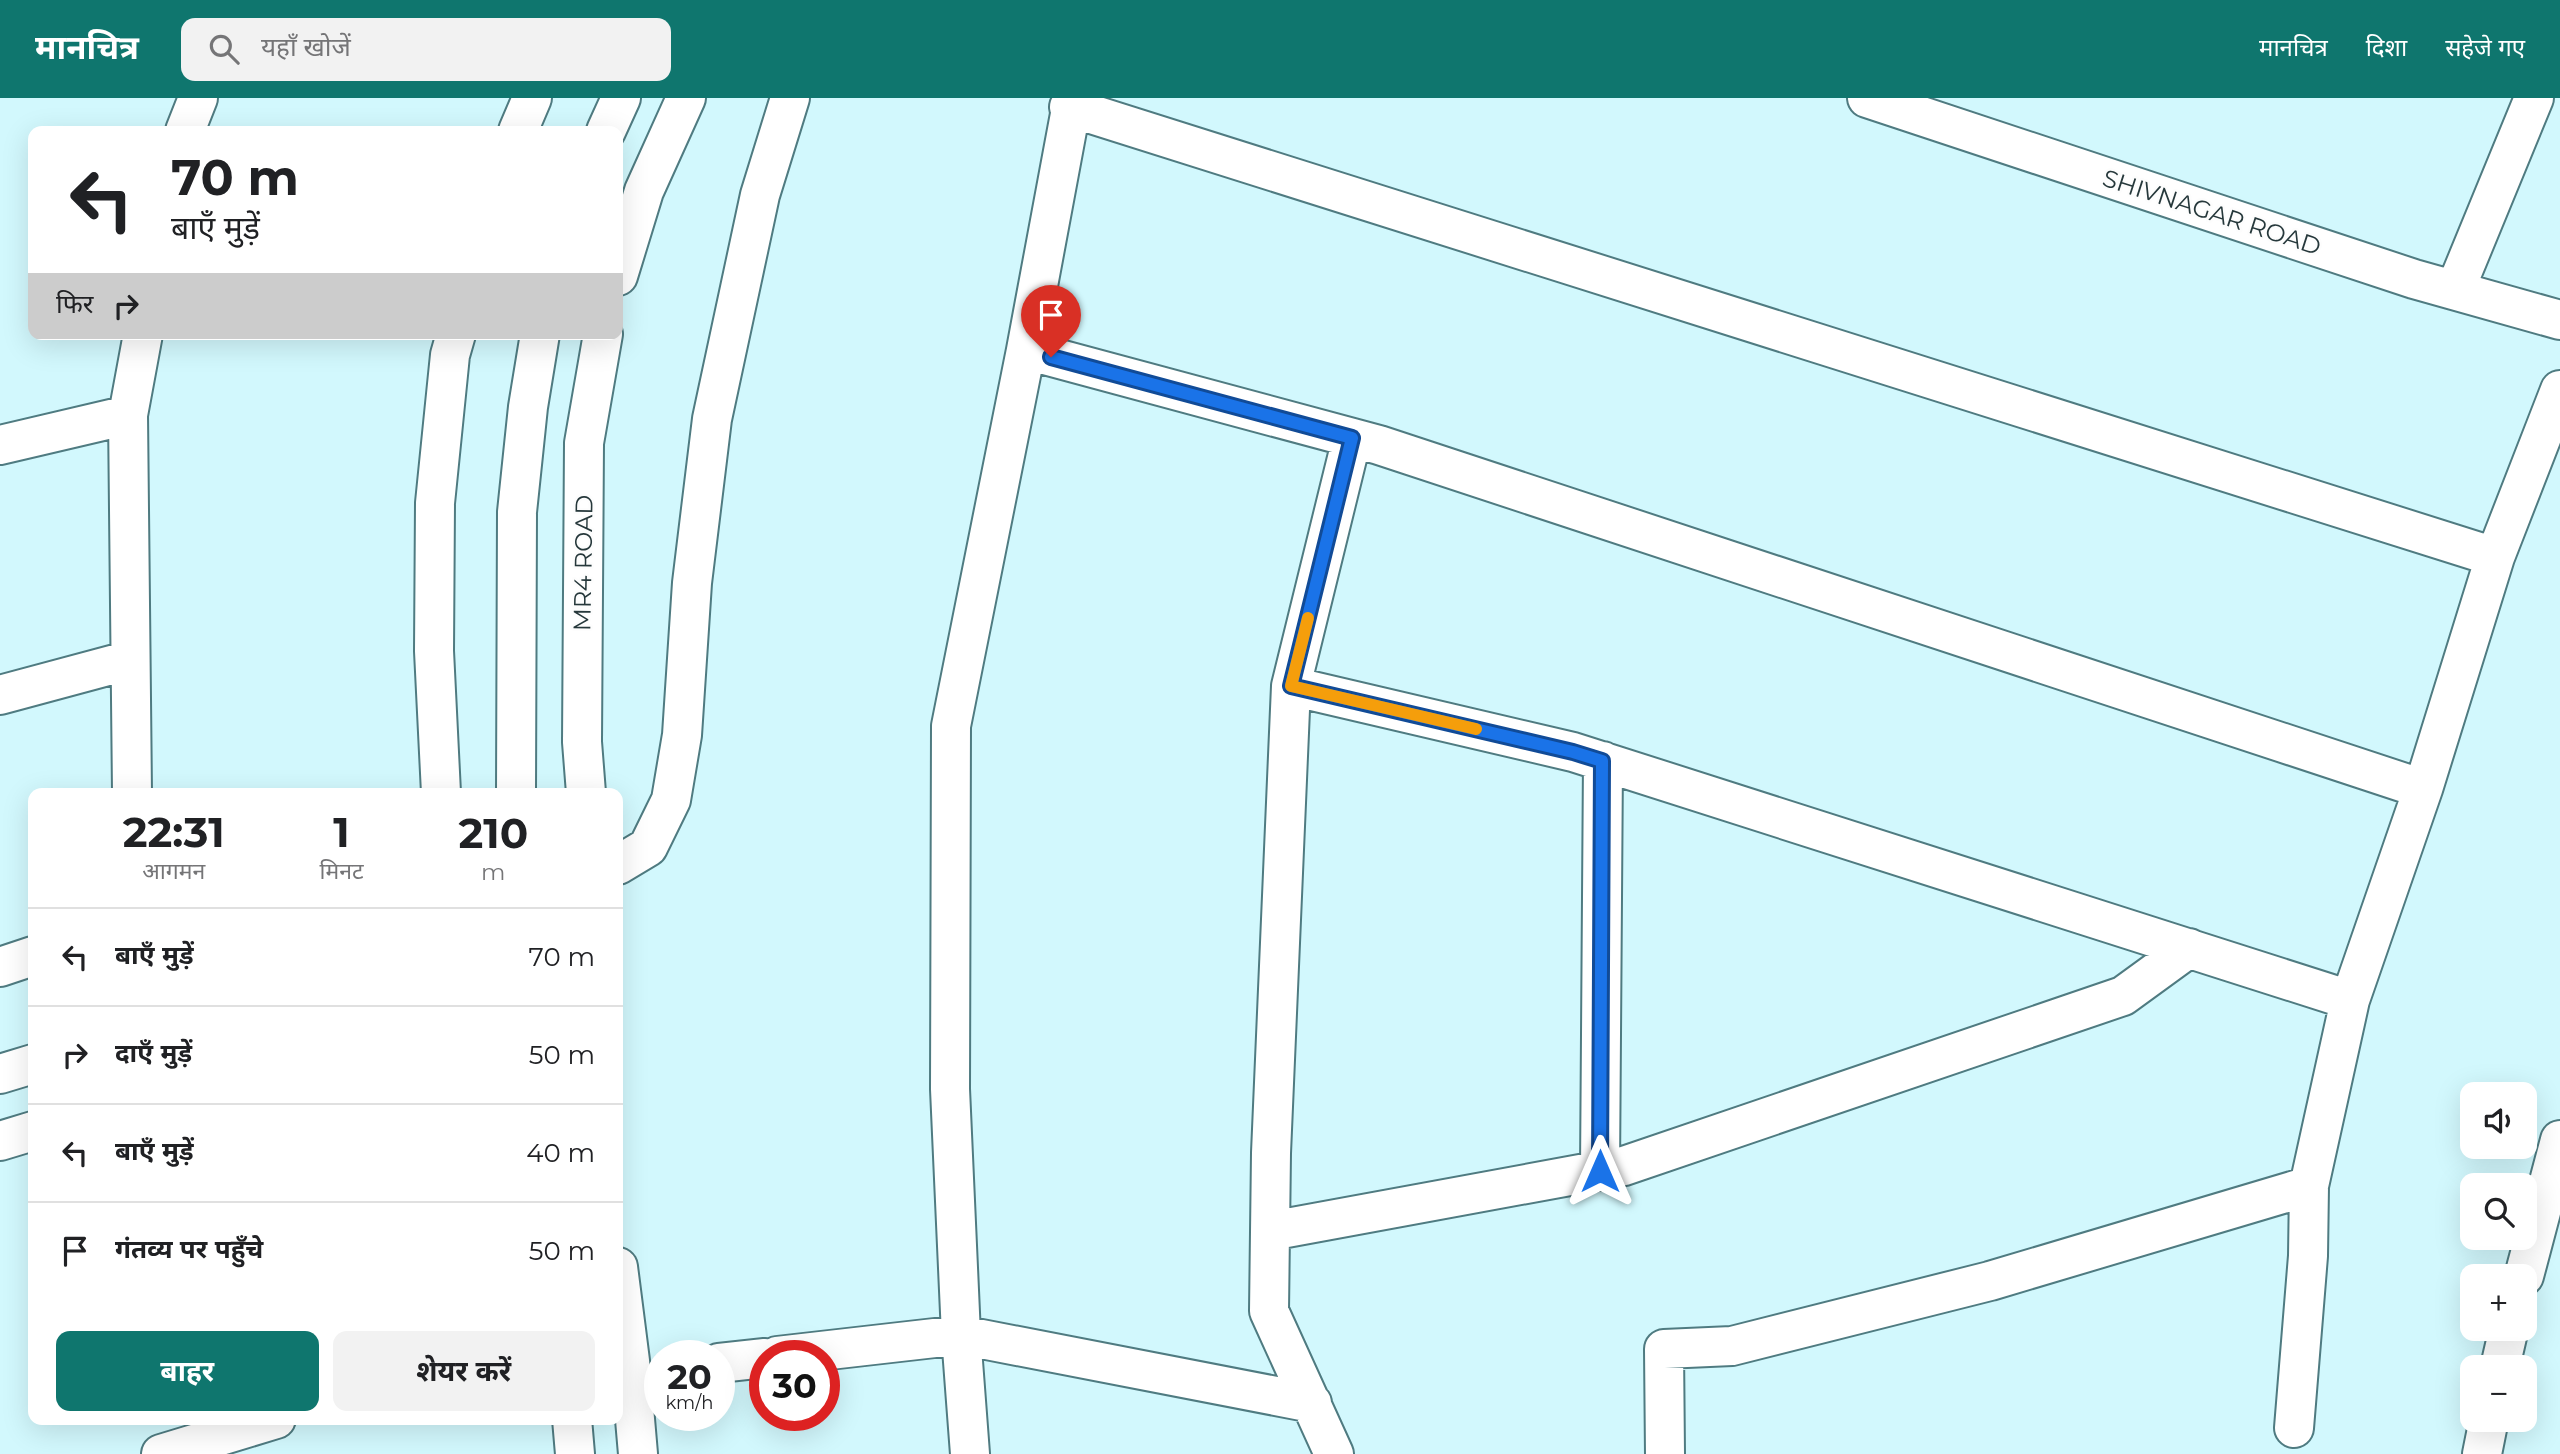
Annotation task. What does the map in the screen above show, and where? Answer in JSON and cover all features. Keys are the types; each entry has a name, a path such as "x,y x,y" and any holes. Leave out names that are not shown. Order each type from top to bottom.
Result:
{"street":[{"path":"187,126 198,98"},
{"path":"520,126 532,98"},
{"path":"608,126 621,98"},
{"path":"623,260 644,191 686,98"},
{"path":"623,862 648,848 671,800 682,735 692,583 712,419 760,195 790,98"},
{"name":"SHIVNAGAR ROAD","path":"1867,98 2414,279 2560,320"},
{"path":"2455,290 2534,98"},
{"path":"970,1454 961,1335 950,1089 951,726 1026,350 1071,102 2495,557"},
{"path":"132,788 128,415 142,340"},
{"path":"441,788 434,651 435,502 450,355 454,340"},
{"path":"516,788 517,512 528,407 539,340"},
{"name":"MR4 ROAD","path":"586,788 582,716 584,443 602,340"},
{"path":"1026,350 1352,438 2423,789"},
{"path":"2294,1428 2308,1256 2309,1186 2350,1000 2423,789 2495,557 2560,390"},
{"path":"0,445 128,415"},
{"path":"1334,1454 1269,1311 1271,1139 1291,686 1352,438"},
{"path":"0,695 130,660"},
{"path":"1291,686 1573,752 2350,1000"},
{"path":"1600,1171 1602,761"},
{"path":"1270,1231 1625,1166 2123,996 2189,948"},
{"path":"0,967 28,958"},
{"path":"0,1074 28,1066"},
{"path":"0,1141 28,1133"},
{"path":"2527,1264 2560,1140"},
{"path":"1665,1454 1664,1349 1745,1343 1990,1281 2309,1186"},
{"path":"623,1286 644,1364"},
{"path":"840,1349 961,1335 1312,1403"},
{"path":"638,1454 644,1392"},
{"path":"161,1454 228,1444 264,1425"},
{"path":"573,1425 575,1454"},
{"path":"2482,1454 2486,1432"}],"slow traffic":[{"path":"1308,618 1291,686 1476,729"}],"route":[{"path":"1051,357 1352,438 1291,686 1602,761 1600,1171"}]}
